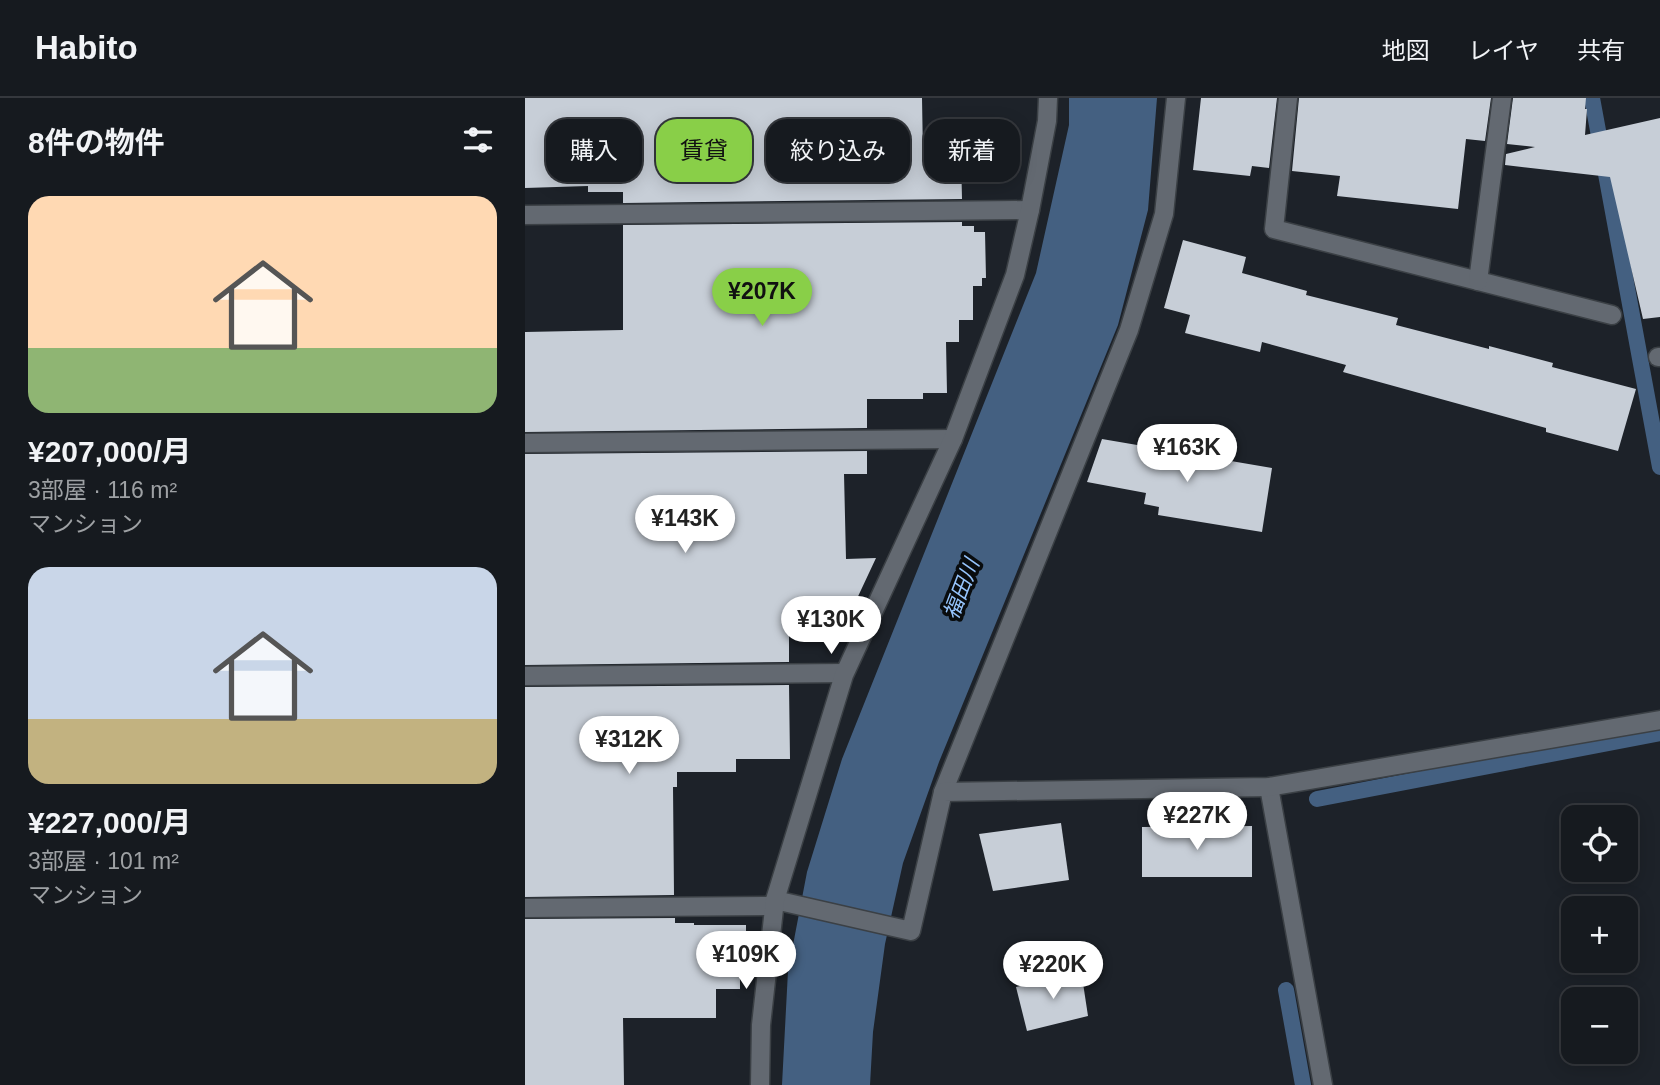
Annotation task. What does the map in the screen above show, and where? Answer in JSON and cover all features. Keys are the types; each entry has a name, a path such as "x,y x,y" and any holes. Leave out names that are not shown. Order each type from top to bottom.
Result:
{"street":[{"path":"760,1085 761,1025 780,903 844,673 953,439 1015,275 1047,121 1048,98"},
{"path":"525,908 780,903 911,931 943,792 1129,330 1164,214 1176,98"},
{"path":"1287,98 1274,229 1612,315"},
{"path":"1478,281 1502,98"},
{"path":"525,215 1030,210"},
{"path":"525,443 953,439"},
{"path":"525,676 844,673"},
{"path":"943,792 1269,787 1660,720"},
{"path":"1269,787 1323,1085"}],"water":[{"name":"福田川","path":"1069,98 1157,98 1148,210 1118,325 939,762 903,863 885,944 873,1032 870,1085 782,1085 788,971 807,872 842,759 1036,273 1069,125"}],"building":[{"path":"525,98 922,98 924,182 962,182 962,199 623,203 623,192 588,192 588,186 525,188"},
{"path":"1201,98 1277,98 1269,168 1252,166 1250,176 1193,170"},
{"path":"1299,98 1491,98 1485,141 1466,139 1458,209 1337,196 1340,176 1292,171"},
{"path":"1513,98 1586,98 1585,135 1660,118 1660,317 1643,319 1610,177 1505,165 1506,154 1535,147 1507,144"},
{"path":"962,222 962,226 974,226 974,232 985,232 986,278 982,278 982,286 973,286 973,320 959,320 959,342 946,342 947,393 923,393 923,399 867,399 867,428 525,432 525,332 623,330 623,225"},
{"path":"1183,240 1246,257 1242,273 1307,291 1306,295 1398,318 1396,325 1553,363 1552,367 1636,389 1618,451 1546,432 1546,428 1343,372 1346,365 1262,342 1260,352 1185,333 1190,315 1164,308"},
{"path":"1102,439 1272,468 1262,532 1158,515 1159,507 1144,504 1146,493 1087,482"},
{"path":"867,451 867,474 844,474 846,559 876,558 839,637 789,615 789,662 525,665 525,454"},
{"path":"789,685 790,759 736,759 736,772 677,772 677,787 673,787 674,895 525,897 525,687"},
{"path":"1061,823 1069,880 993,891 979,834"},
{"path":"1252,826 1252,877 1142,877 1142,827"},
{"path":"675,918 675,923 694,925 746,925 746,977 740,977 740,989 716,989 716,1018 623,1018 624,1085 525,1085 525,919"},
{"path":"1081,970 1088,1016 1027,1031 1016,987"}],"waterway":[{"path":"1592,98 1660,467"},
{"path":"1317,799 1660,733"},
{"path":"1286,990 1303,1085"}]}
